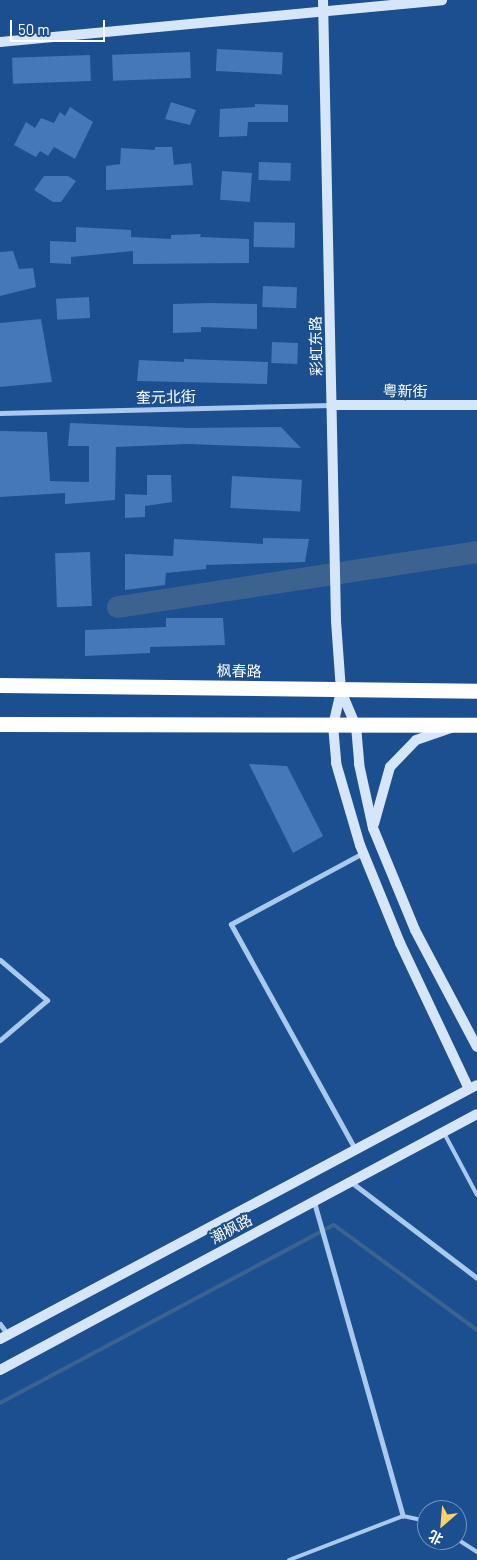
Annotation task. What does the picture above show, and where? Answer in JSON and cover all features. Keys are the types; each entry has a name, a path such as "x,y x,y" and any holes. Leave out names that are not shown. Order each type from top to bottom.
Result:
{"highway":[{"name":"枫春路","path":"0,685 477,691"},
{"path":"0,724 477,725"}],"main road":[{"path":"0,42 323,5 442,0"},
{"name":"彩虹东路","path":"323,5 336,621 341,690"},
{"name":"粤新街","path":"332,405 477,405"},
{"path":"341,690 332,725 336,763 363,853 400,943 473,1087"},
{"path":"341,690 356,726 359,764 373,828 416,930 477,1047"},
{"path":"373,828 390,767 416,740 458,725"},
{"name":"潮枫路","path":"4,1337 473,1087"},
{"name":"潮枫路","path":"0,1370 477,1114"}],"street":[{"name":"奎元北街","path":"0,413 332,405"},
{"path":"355,1150 231,924 363,853"},
{"path":"0,960 48,1000 0,1040"},
{"path":"351,1182 477,1278"},
{"path":"314,1202 403,1516"},
{"path":"0,1324 4,1337"}],"lane":[{"path":"444,1132 477,1195"},
{"path":"290,1560 403,1516 417,1519"}],"building":[{"path":"217,49 283,52 282,74 216,71"},
{"path":"190,52 191,78 113,81 112,55"},
{"path":"90,55 91,81 13,84 12,58"},
{"path":"171,102 196,110 190,125 165,119"},
{"path":"255,104 288,105 288,122 248,122 247,136 219,137 220,109 255,107"},
{"path":"70,107 93,122 75,159 54,147 48,156 40,151 36,157 14,145 26,122 35,128 41,118 54,123 60,112 65,116"},
{"path":"155,147 172,147 174,165 191,163 193,185 106,190 106,166 120,164 121,148 155,150"},
{"path":"259,162 291,163 290,181 258,180"},
{"path":"222,171 252,173 250,202 220,200"},
{"path":"44,176 68,176 76,181 61,202 53,202 34,190"},
{"path":"254,222 295,223 295,248 254,247"},
{"path":"76,227 131,230 131,237 171,239 171,235 201,234 200,237 249,239 249,263 133,264 133,251 71,257 71,264 50,263 50,241 76,242"},
{"path":"13,251 19,269 33,268 36,287 0,296 0,252"},
{"path":"263,286 297,287 296,308 262,307"},
{"path":"89,297 90,318 57,320 56,299"},
{"path":"173,304 257,304 257,329 201,327 201,332 173,333"},
{"path":"41,319 52,382 0,387 0,323"},
{"path":"272,342 298,343 297,364 271,363"},
{"path":"184,359 268,362 267,384 137,381 139,360 184,362"},
{"path":"70,423 189,428 281,427 301,448 187,444 116,447 115,500 65,504 65,493 0,497 0,431 47,432 50,481 89,482 89,446 68,446"},
{"path":"147,475 171,475 172,502 145,506 145,517 125,518 125,494 147,495"},
{"path":"232,476 302,480 300,512 230,508"},
{"path":"263,538 309,539 305,562 206,565 206,569 166,573 165,585 125,590 125,554 173,556 174,539 263,544"},
{"path":"90,552 92,606 57,607 55,553"},
{"path":"166,618 223,618 225,645 150,647 150,653 85,656 85,630 166,627"},
{"path":"249,764 287,766 323,836 293,853"}],"waterway":[{"path":"118,607 477,552"},
{"path":"0,1403 334,1225 477,1330"}]}
